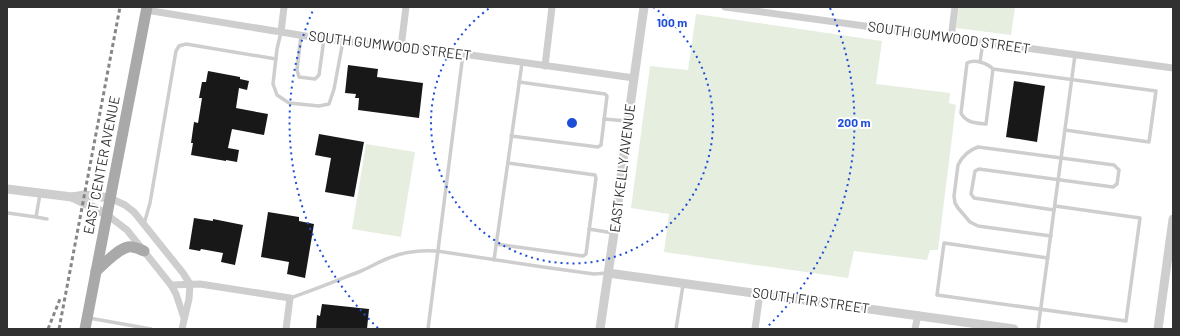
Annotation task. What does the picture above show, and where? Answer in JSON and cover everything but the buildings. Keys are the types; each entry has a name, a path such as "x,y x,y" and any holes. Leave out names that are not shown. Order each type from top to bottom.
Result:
{"main road":[{"name":"EAST CENTER AVENUE","path":"84,329 147,8"},
{"path":"96,271 127,247 133,247 144,251"}],"street":[{"path":"281,32 284,7"},
{"path":"401,47 406,7"},
{"path":"545,66 552,7"},
{"name":"EAST KELLY AVENUE","path":"600,329 644,7"},
{"name":"SOUTH GUMWOOD STREET","path":"725,7 1173,68"},
{"path":"951,38 955,7"},
{"name":"SOUTH GUMWOOD STREET","path":"147,8 324,39 463,54 634,78"},
{"path":"7,189 72,198 106,214 127,230 171,285 176,294 184,318"},
{"path":"72,198 85,195 110,198 125,205 134,212 183,273 190,284 189,299 182,329"},
{"path":"1158,329 1173,219"},
{"name":"SOUTH FIR STREET","path":"608,273 1014,329"},
{"path":"171,285 200,284 290,298 286,329"},
{"path":"755,329 760,293"},
{"path":"916,329 918,316"}],"lane":[{"path":"281,32 273,84 277,95 289,103 319,106 329,104 334,89 344,41"},
{"path":"301,35 297,70 299,77 315,79 319,75 324,39"},
{"path":"980,62 983,42"},
{"path":"144,225 150,203 176,51 179,46 186,44 276,59"},
{"path":"428,329 463,54"},
{"path":"1038,329 1075,55"},
{"path":"993,69 986,124 970,122 966,120 961,113 967,64 971,61 980,62 993,69 1156,91 1149,142 1065,130"},
{"path":"494,260 522,62"},
{"path":"511,136 598,147 601,145 607,96 605,94 519,82"},
{"path":"604,119 628,121"},
{"path":"1048,258 944,243 937,295 1126,321 1140,218 974,198 971,194 974,173 979,169 1112,187 1117,184 1119,170 1114,165 983,148 974,148 962,158 954,196 955,203 973,225 1051,236"},
{"path":"496,244 583,256 586,254 596,178 595,175 508,163"},
{"path":"36,217 40,193"},
{"path":"8,213 47,219"},
{"path":"589,229 614,233"},
{"path":"290,298 365,270 389,258 406,252 422,250 594,274 608,273"},
{"path":"676,329 683,283"},
{"path":"87,318 151,329"}],"shaded area":[{"path":"959,7 1015,7 1011,35 956,28"},
{"path":"696,14 882,41 876,84 950,93 949,103 956,105 938,250 930,250 927,260 854,251 848,278 664,252 669,214 631,208 650,66 688,70"},
{"path":"366,144 415,152 401,237 352,229"}],"railway":[{"path":"59,329 120,7"},
{"path":"48,329 60,299"}]}
